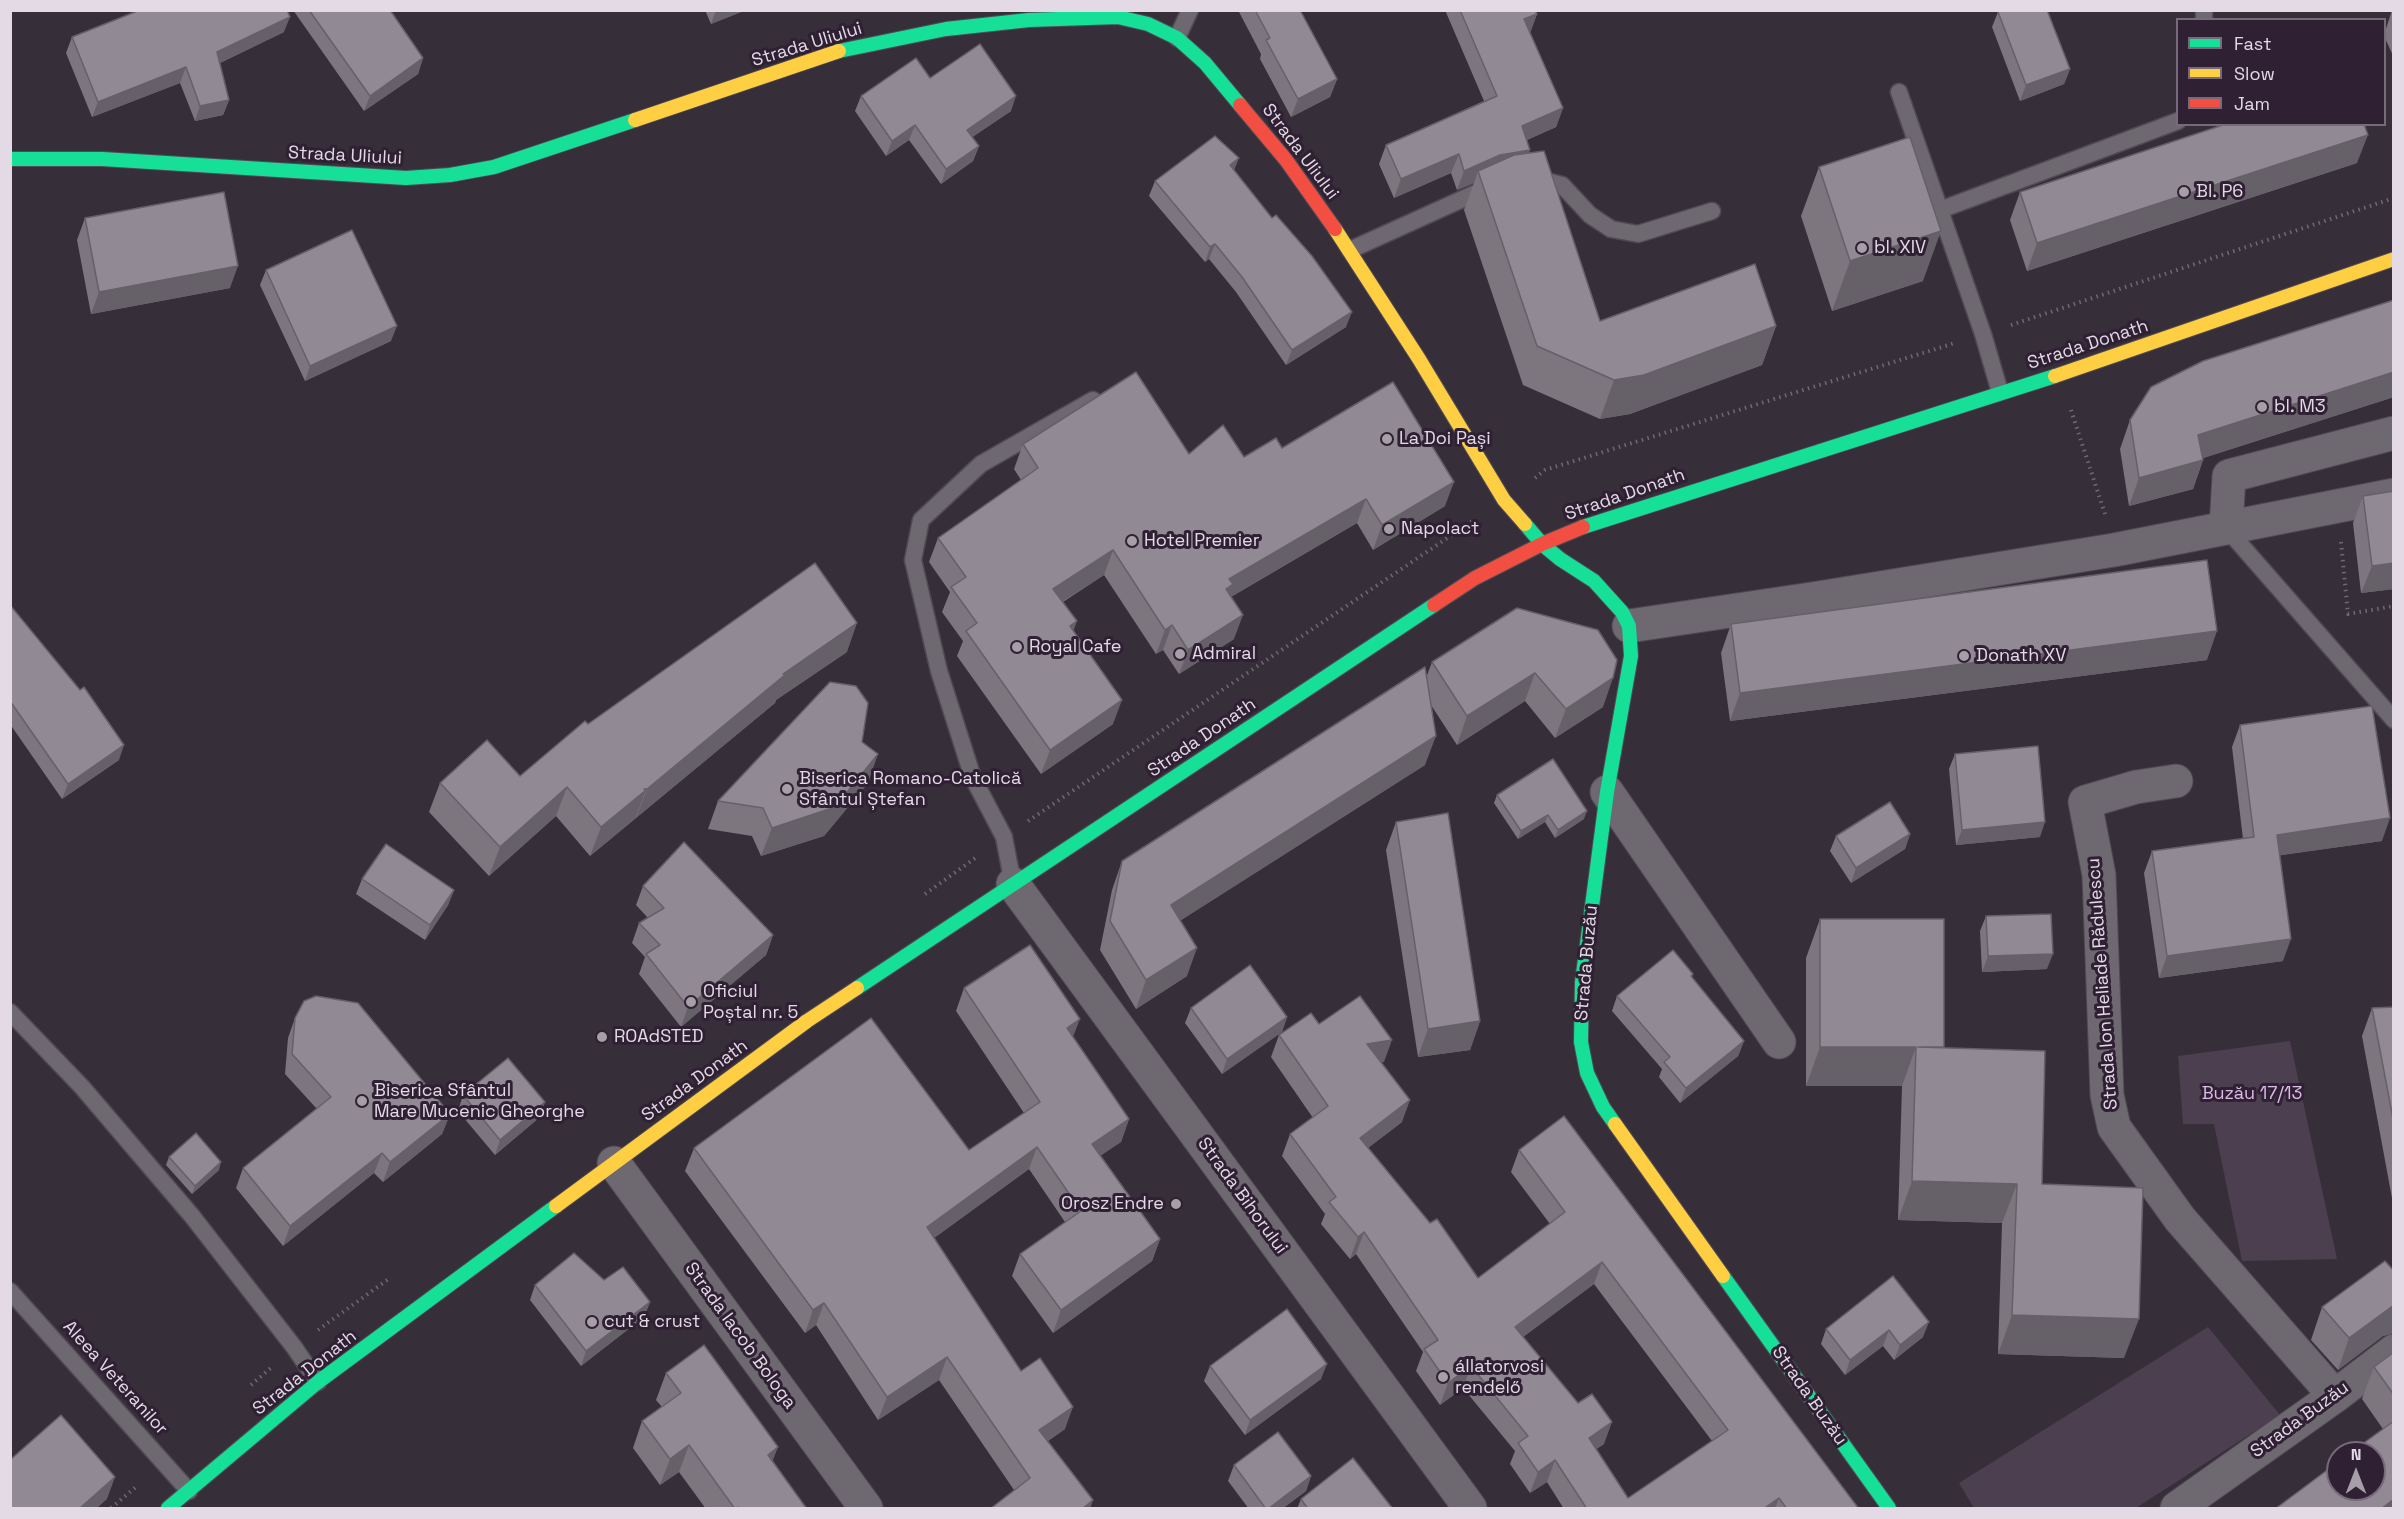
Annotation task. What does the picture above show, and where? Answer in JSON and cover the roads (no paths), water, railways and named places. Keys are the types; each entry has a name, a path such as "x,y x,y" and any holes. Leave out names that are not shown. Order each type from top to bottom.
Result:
{"street":[{"name":"Strada Uliului","path":"10,159 102,159 406,178 450,176 494,167 840,51 946,29 1029,20 1118,18 1148,24 1177,38 1205,63 1286,160 1350,250 1504,500 1542,544"},
{"name":"Strada Donath","path":"168,1509 318,1382 807,1021 1475,578 1542,544 1589,524 2059,375 2394,259"},
{"path":"2226,528 2229,476 2394,433"},
{"path":"1629,626 1818,598 2114,549 2394,495"},
{"name":"Strada Buzău","path":"1542,544 1594,581 1616,603 1629,626 1631,656 1607,792 1582,982 1581,1042 1587,1073 1603,1107 1889,1509"},
{"name":"Strada Ion Heliade Rădulescu","path":"2176,781 2136,787 2085,802 2099,875 2107,1095 2114,1127 2180,1219 2335,1396"},
{"path":"1607,792 1779,1042"},
{"name":"Strada Bihorului","path":"1013,884 1470,1509"},
{"name":"Strada Iacob Bologa","path":"614,1163 866,1509"},
{"name":"Strada Buzău","path":"2177,1509 2394,1351"}],"lane":[{"path":"1177,38 1190,10"},
{"path":"1899,92 1983,334 2000,392"},
{"path":"1940,210 2176,122"},
{"path":"1350,250 1497,184 1537,177 1562,185 1590,215 1611,229 1638,234 1712,211"},
{"path":"1013,884 1004,837 974,778 939,671 913,560 921,520 981,464 1107,392"},
{"path":"2226,528 2394,720"},
{"path":"10,1012 82,1087 192,1216 294,1347 318,1382"},
{"name":"Aleea Veteranilor","path":"10,1291 189,1491"}],"place":[{"name":"Bl. P6","path":"2184,192"},
{"name":"bl. XIV","path":"1862,248"},
{"name":"bl. M3","path":"2262,407"},
{"name":"La Doi Pași","path":"1387,439"},
{"name":"Napolact","path":"1389,529"},
{"name":"Hotel Premier","path":"1132,541"},
{"name":"Royal Cafe","path":"1017,647"},
{"name":"Admiral","path":"1180,654"},
{"name":"Donath XV","path":"1964,656"},
{"name":"Biserica Romano-Catolică Sfântul Ștefan","path":"787,789"},
{"name":"Oficiul Poștal nr. 5","path":"691,1002"},
{"name":"ROAdSTED","path":"602,1037"},
{"name":"Biserica Sfântul Mare Mucenic Gheorghe","path":"362,1101"},
{"name":"Orosz Endre","path":"1176,1204"},
{"name":"cut & crust","path":"592,1322"},
{"name":"állatorvosi rendelő","path":"1443,1377"}],"park label":[{"name":"Buzău 17/13","path":"2252,1094"}]}
